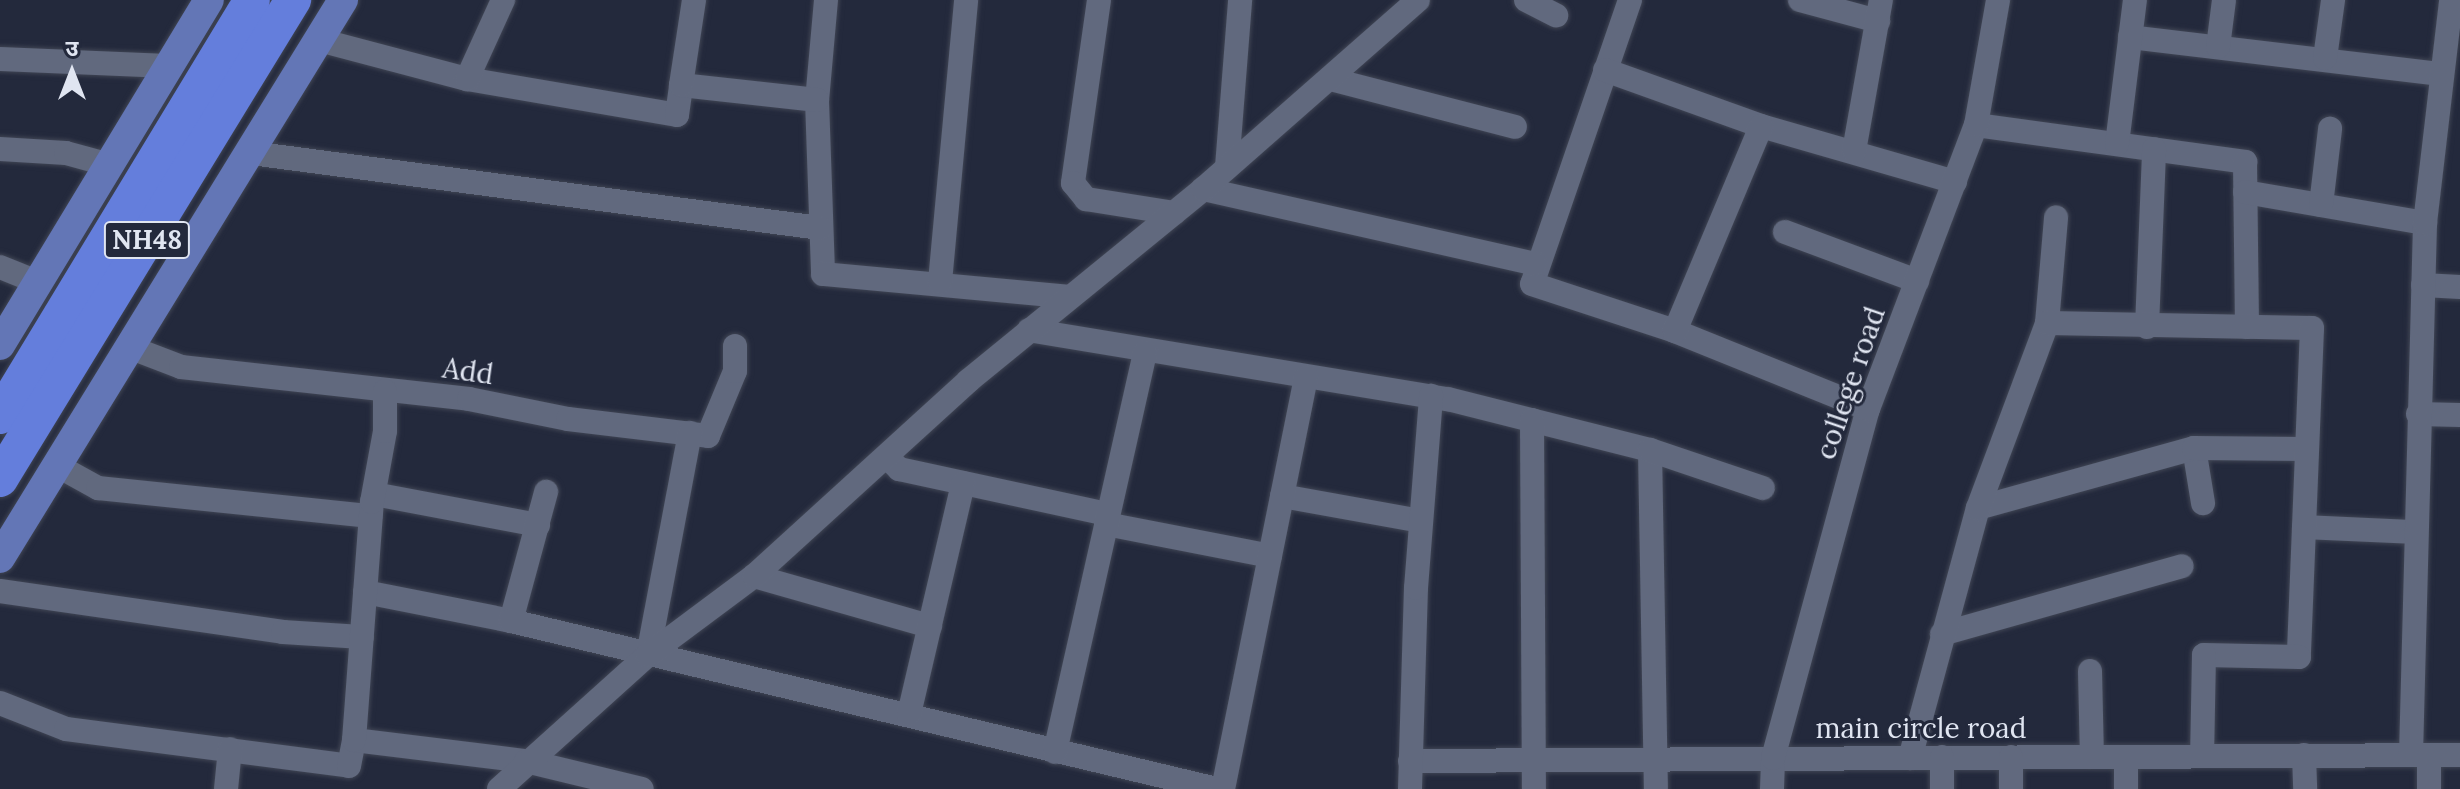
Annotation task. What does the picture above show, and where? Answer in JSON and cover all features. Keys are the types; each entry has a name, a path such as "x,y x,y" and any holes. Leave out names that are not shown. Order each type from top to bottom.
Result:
{"highway":[{"name":"NH48","path":"0,416 252,0"},
{"name":"NH48","path":"0,479 293,0"}],"main road":[{"path":"0,345 208,0"},
{"path":"0,558 343,0"}],"street":[{"path":"200,0 208,0"},
{"path":"467,79 503,0"},
{"path":"319,40 467,79 677,115 688,0"},
{"path":"826,0 817,100 823,274 940,282 1069,297"},
{"path":"940,282 966,0"},
{"path":"1099,0 1073,183 1086,199 1174,213"},
{"path":"1227,167 1240,0"},
{"path":"499,789 520,774 648,655 754,576 1029,330 1203,189 1418,0"},
{"path":"1526,0 1556,15"},
{"path":"1630,0 1535,264 1532,284 1675,331 1868,409"},
{"path":"1800,0 1879,10 1854,151"},
{"name":"college road","path":"1772,789 1773,758 1868,409 1976,125 1998,0"},
{"path":"2117,144 2135,0"},
{"path":"2218,47 2224,0"},
{"path":"2325,58 2333,0"},
{"path":"2429,789 2420,755 2416,532 2418,414 2425,223 2449,120 2442,74 2453,34 2451,0"},
{"path":"2130,37 2442,74"},
{"path":"0,59 168,66"},
{"path":"1605,70 1761,126 1955,182"},
{"path":"1330,79 1515,127"},
{"path":"681,85 817,100"},
{"path":"1976,125 2238,158 2245,162 2247,327"},
{"path":"1675,331 1761,126"},
{"path":"2321,205 2330,129"},
{"path":"0,149 66,153 110,165"},
{"path":"2147,327 2154,149"},
{"path":"251,153 820,228"},
{"path":"1203,189 1535,264"},
{"path":"2245,192 2425,223"},
{"path":"1910,758 1978,508 2047,323 2056,217"},
{"path":"1785,232 1917,281"},
{"path":"0,267 37,282"},
{"path":"2423,285 2460,287"},
{"path":"2047,323 2312,328 2299,657 2204,655 2202,756"},
{"path":"1029,330 1145,352 1431,396 1650,450 1763,488"},
{"path":"648,655 690,433 708,436 715,424 735,371 735,346"},
{"name":"Add","path":"129,347 181,367 385,391 690,433"},
{"path":"1055,752 1145,352"},
{"path":"365,592 511,621 1220,789 1306,377"},
{"path":"0,703 66,729 230,749 349,777 372,505 385,431 385,391"},
{"path":"1410,789 1421,521 1431,396"},
{"path":"2418,414 2460,415"},
{"path":"1532,420 1534,789"},
{"path":"1978,508 2194,448 2306,449"},
{"path":"2194,448 2203,503"},
{"path":"1650,450 1656,789"},
{"path":"888,458 899,469 1270,556"},
{"path":"58,466 98,488 372,505 538,525"},
{"path":"909,714 963,483"},
{"path":"511,621 546,492"},
{"path":"1282,496 1421,521"},
{"path":"2304,527 2416,532"},
{"path":"1942,634 2182,566"},
{"path":"754,576 930,626"},
{"path":"0,591 283,632 362,637"},
{"path":"2090,671 2092,757"},
{"path":"354,740 520,774 641,789"},
{"path":"226,789 230,749"},
{"path":"2304,755 2305,789"},
{"name":"main circle road","path":"1410,761 2460,755"},
{"path":"1942,757 1942,789"},
{"path":"2011,757 2011,789"},
{"path":"2126,757 2126,789"}]}
